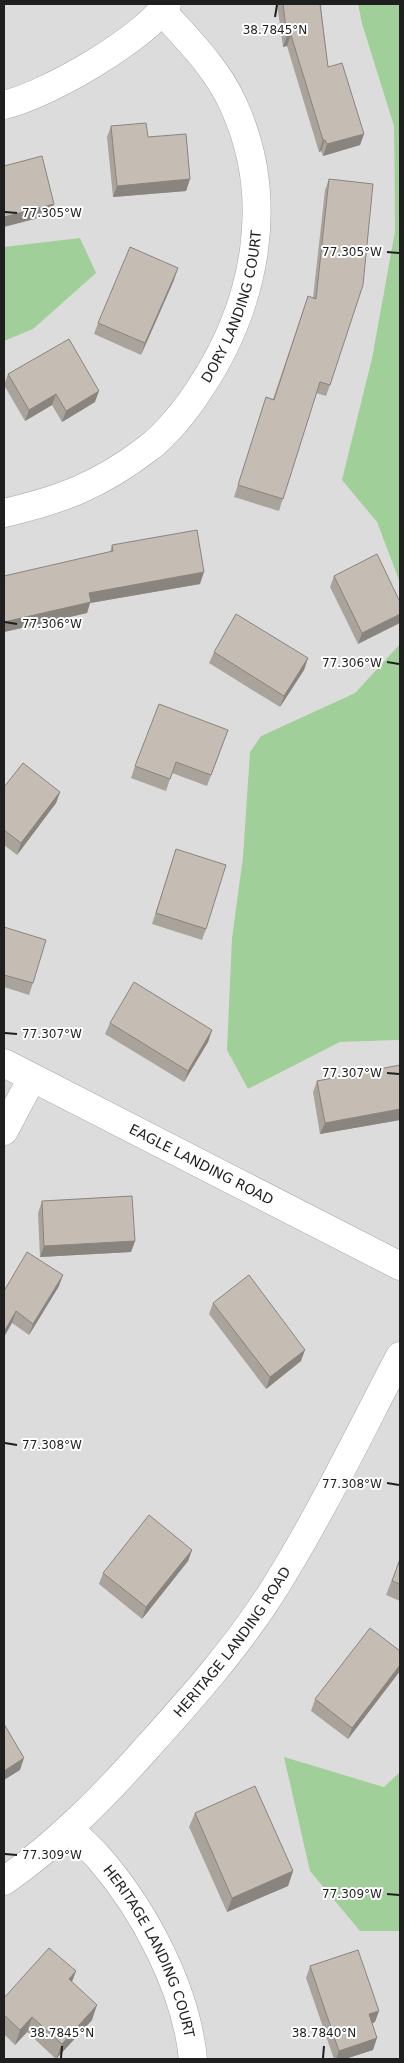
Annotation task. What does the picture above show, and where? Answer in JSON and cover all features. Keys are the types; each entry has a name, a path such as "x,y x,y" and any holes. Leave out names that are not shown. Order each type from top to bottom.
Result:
{"street":[{"path":"4,105 45,90 80,72 128,40 165,7"},
{"name":"DORY LANDING COURT","path":"4,513 44,504 80,490 110,475 149,448 188,407 216,366 231,336 242,305 250,279 256,237 256,186 250,154 243,127 232,102 209,62 165,7"},
{"name":"EAGLE LANDING ROAD","path":"4,1063 400,1266"},
{"path":"4,1131 32,1078"},
{"name":"HERITAGE LANDING ROAD","path":"4,1881 69,1829 116,1782 202,1687 246,1631 316,1518 400,1356"},
{"name":"HERITAGE LANDING COURT","path":"69,1829 99,1858 125,1893 154,1939 171,1974 187,2024 193,2059"}],"shaded area":[{"path":"4,4 358,4 362,24 394,125 395,231 372,358 343,480 377,522 400,583 400,644 355,693 261,736 232,938 248,1089 340,1042 400,1040 400,1772 385,1787 284,1758 360,1931 400,1931 400,2059 4,2059"}],"green space":[{"path":"358,4 400,4 400,583 377,522 342,480 372,358 395,231 394,126 362,24"},
{"path":"80,238 96,273 33,329 4,341 4,247"},
{"path":"400,644 400,1040 340,1042 248,1089 227,1050 232,938 243,857 250,752 261,736 355,693"},
{"path":"284,1757 384,1787 400,1772 400,1931 360,1931 310,1871"}],"building":[{"path":"283,4 320,4 328,67 342,63 364,134 327,144 323,140 291,35 287,36"},
{"path":"146,123 148,137 186,134 190,179 117,186 111,126"},
{"path":"42,156 54,204 4,217 4,166"},
{"path":"329,179 373,184 363,285 330,385 320,382 283,499 238,485 266,397 274,400 308,296 316,299"},
{"path":"130,247 178,268 145,343 98,323"},
{"path":"69,339 99,391 66,411 56,394 29,410 8,374"},
{"path":"197,530 204,572 89,593 91,602 4,622 4,576 113,551 112,545"},
{"path":"377,554 400,602 400,614 362,633 334,576"},
{"path":"236,614 308,658 284,696 214,652"},
{"path":"159,704 228,730 211,775 176,762 170,779 135,766"},
{"path":"23,763 60,792 21,843 4,830 4,787"},
{"path":"176,849 226,865 206,929 156,913"},
{"path":"4,927 46,940 33,983 4,975"},
{"path":"134,982 212,1030 188,1071 110,1023"},
{"path":"400,1065 400,1109 325,1123 317,1081"},
{"path":"132,1196 135,1241 44,1246 42,1201"},
{"path":"27,1252 63,1275 33,1324 16,1311 4,1332 4,1291"},
{"path":"249,1275 305,1350 270,1377 213,1303"},
{"path":"149,1515 192,1550 146,1607 103,1573"},
{"path":"400,1559 400,1584 392,1581"},
{"path":"370,1628 400,1651 400,1665 352,1728 315,1699"},
{"path":"4,1724 24,1758 4,1771"},
{"path":"255,1786 293,1871 232,1898 195,1813"},
{"path":"49,1948 76,1971 69,1979 97,2005 62,2044 32,2017 20,2030 4,2015 4,1998"},
{"path":"358,1950 379,2011 369,2014 377,2038 339,2051 310,1966"}]}
